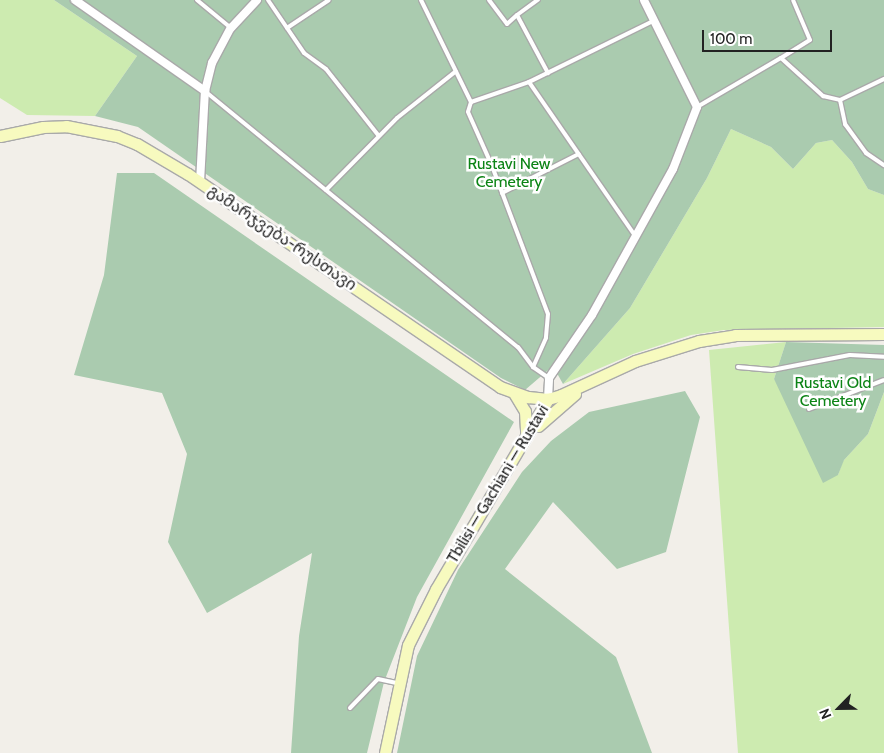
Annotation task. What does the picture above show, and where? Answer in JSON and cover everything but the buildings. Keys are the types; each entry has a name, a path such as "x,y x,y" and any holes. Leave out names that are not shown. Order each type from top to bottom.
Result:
{"main road":[{"name":"გამარჯვება-რუსთავი","path":"0,136 43,127 66,126 96,131 138,144 200,182 500,387 513,393 548,399"},
{"name":"Tbilisi — Gachiani — Rustavi","path":"385,753 408,645 436,589 548,399 590,384 635,361 699,341 764,334 884,334"},
{"path":"526,437 590,384"},
{"path":"513,393 525,411 526,437"}],"street":[{"path":"75,0 205,91"},
{"path":"200,182 205,91 212,63 231,28 257,0"},
{"path":"548,399 549,378 592,315 636,237 673,169 697,107 644,0"}],"lane":[{"path":"197,0 231,28"},
{"path":"268,0 304,52 326,69 379,136"},
{"path":"287,28 329,0"},
{"path":"420,0 471,102 468,112 502,193 548,314 546,338 533,368"},
{"path":"489,0 507,24 538,0"},
{"path":"697,107 810,40 793,0"},
{"path":"517,16 548,73"},
{"path":"471,102 529,82 653,21"},
{"path":"781,58 823,96 840,100 884,79"},
{"path":"326,190 379,136 456,72"},
{"path":"529,82 636,237"},
{"path":"205,91 518,347 533,368 549,378"},
{"path":"840,100 845,124 866,153 884,165"},
{"path":"502,193 578,154"},
{"path":"738,367 772,370 850,356 884,357"},
{"path":"809,409 884,380"},
{"path":"350,708 378,678 399,683"}],"green space":[{"path":"0,0 54,0 137,56 95,116 27,115 0,98"},
{"name":"Rustavi New Cemetery","path":"54,0 884,0 884,195 868,189 852,162 832,140 816,143 793,169 771,147 731,129 707,178 630,308 563,384 553,366 525,390 501,378 138,127 95,116 137,56"},
{"path":"731,129 771,147 793,169 816,143 832,140 852,162 868,189 884,195 884,327 724,330 691,335 633,354 563,384 630,308 707,178"},
{"path":"117,173 154,173 514,422 417,597 384,682 367,753 291,753 299,636 312,553 207,613 168,542 187,454 162,393 74,375 104,275"},
{"path":"786,342 774,379 838,475 843,461 868,434 884,392 884,753 738,753 709,350"},
{"name":"Rustavi Old Cemetery","path":"786,342 884,345 884,392 868,434 844,460 838,475 823,483 774,379"},
{"path":"685,391 700,417 666,552 617,569 553,502 505,569 616,657 652,753 397,753 417,656 458,570 522,472 551,441 589,412"}]}
